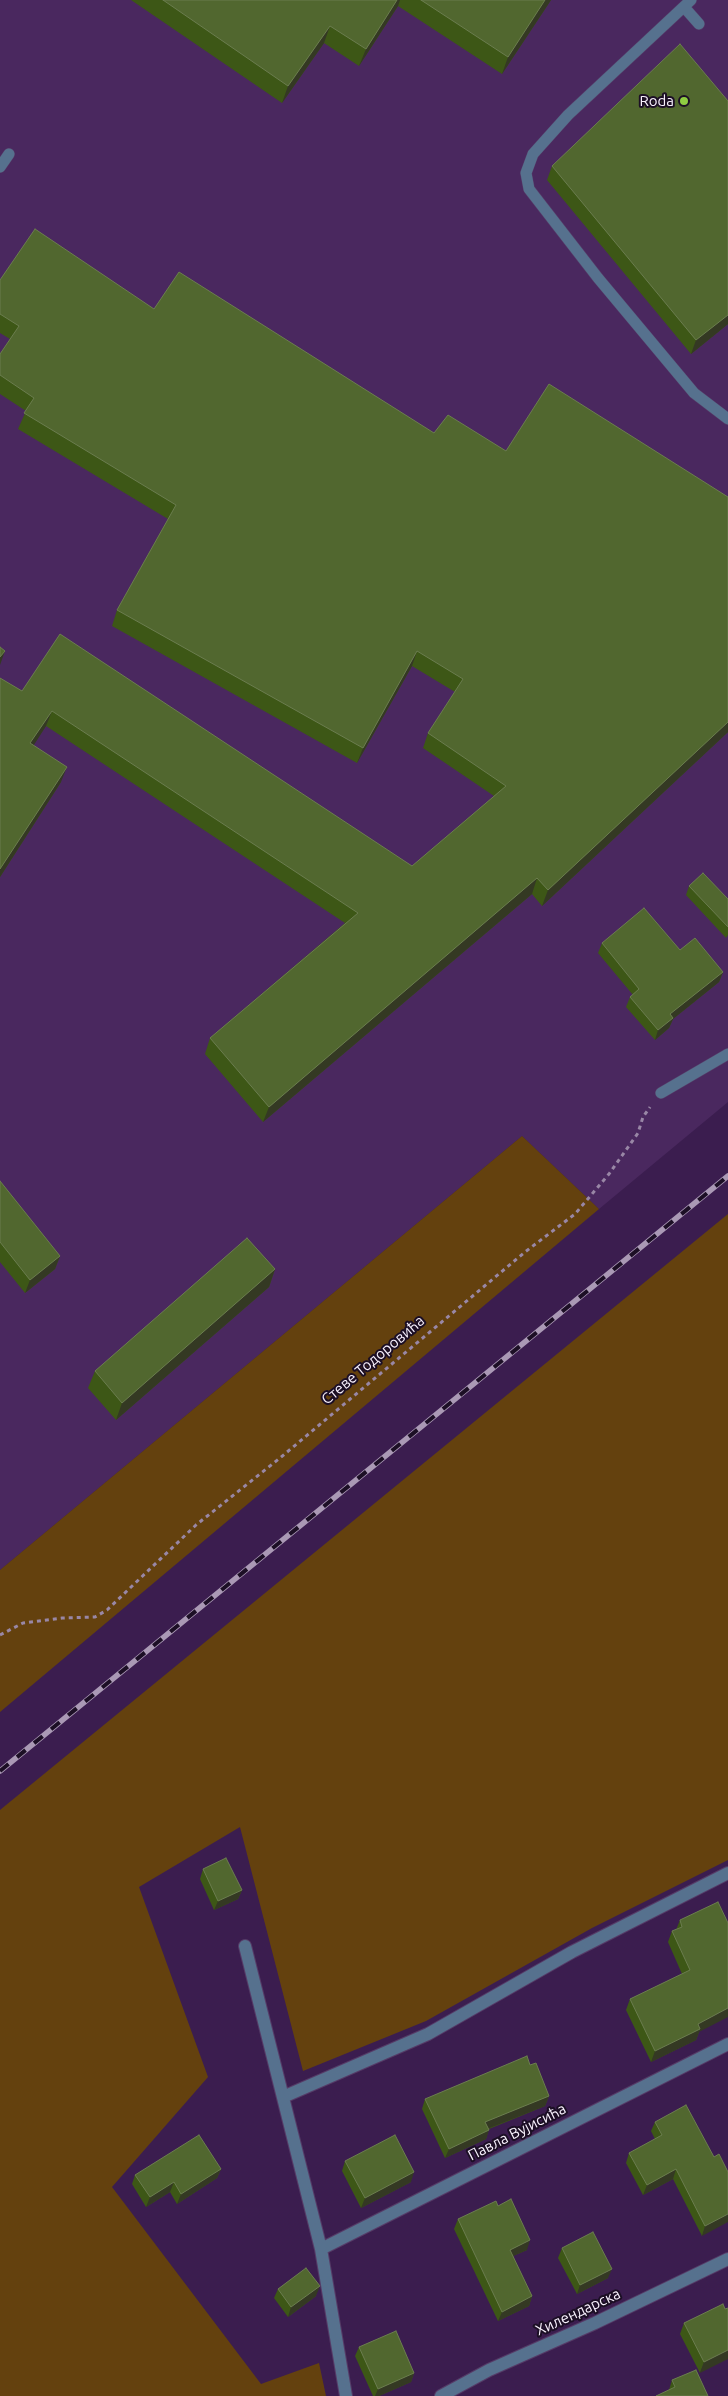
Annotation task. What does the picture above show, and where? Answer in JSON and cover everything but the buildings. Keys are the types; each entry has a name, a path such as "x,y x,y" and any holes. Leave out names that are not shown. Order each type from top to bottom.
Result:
{"street":[{"path":"283,2097 428,2034 572,1952 728,1873"},
{"path":"245,1946 321,2249 346,2396"},
{"name":"Павла Вујисића","path":"321,2249 728,2044"},
{"name":"Хилендарска","path":"441,2396 489,2370 595,2323 728,2258"}],"lane":[{"path":"699,24 688,3 568,115 532,154 528,164 527,181 529,189 598,278 688,385 728,419"},
{"path":"0,167 9,154"},
{"path":"661,1093 728,1054"}],"path":[{"name":"Стеве Тодоровића","path":"0,1635 23,1623 62,1618 95,1617 107,1610 196,1525 280,1458 525,1252 575,1214 638,1133 642,1117 661,1093"}],"shaded area":[{"path":"0,0 728,0 728,1102 599,1209 522,1136 0,1570"},
{"path":"522,1136 599,1209 0,1712 0,1570"},
{"path":"728,1214 728,1860 592,1928 426,2021 303,2071 240,1827 139,1887 208,2077 112,2187 261,2384 319,2363 326,2396 0,2396 0,1810"}],"railway":[{"path":"0,1771 728,1176"}],"place":[{"name":"Roda","path":"684,101"}]}
